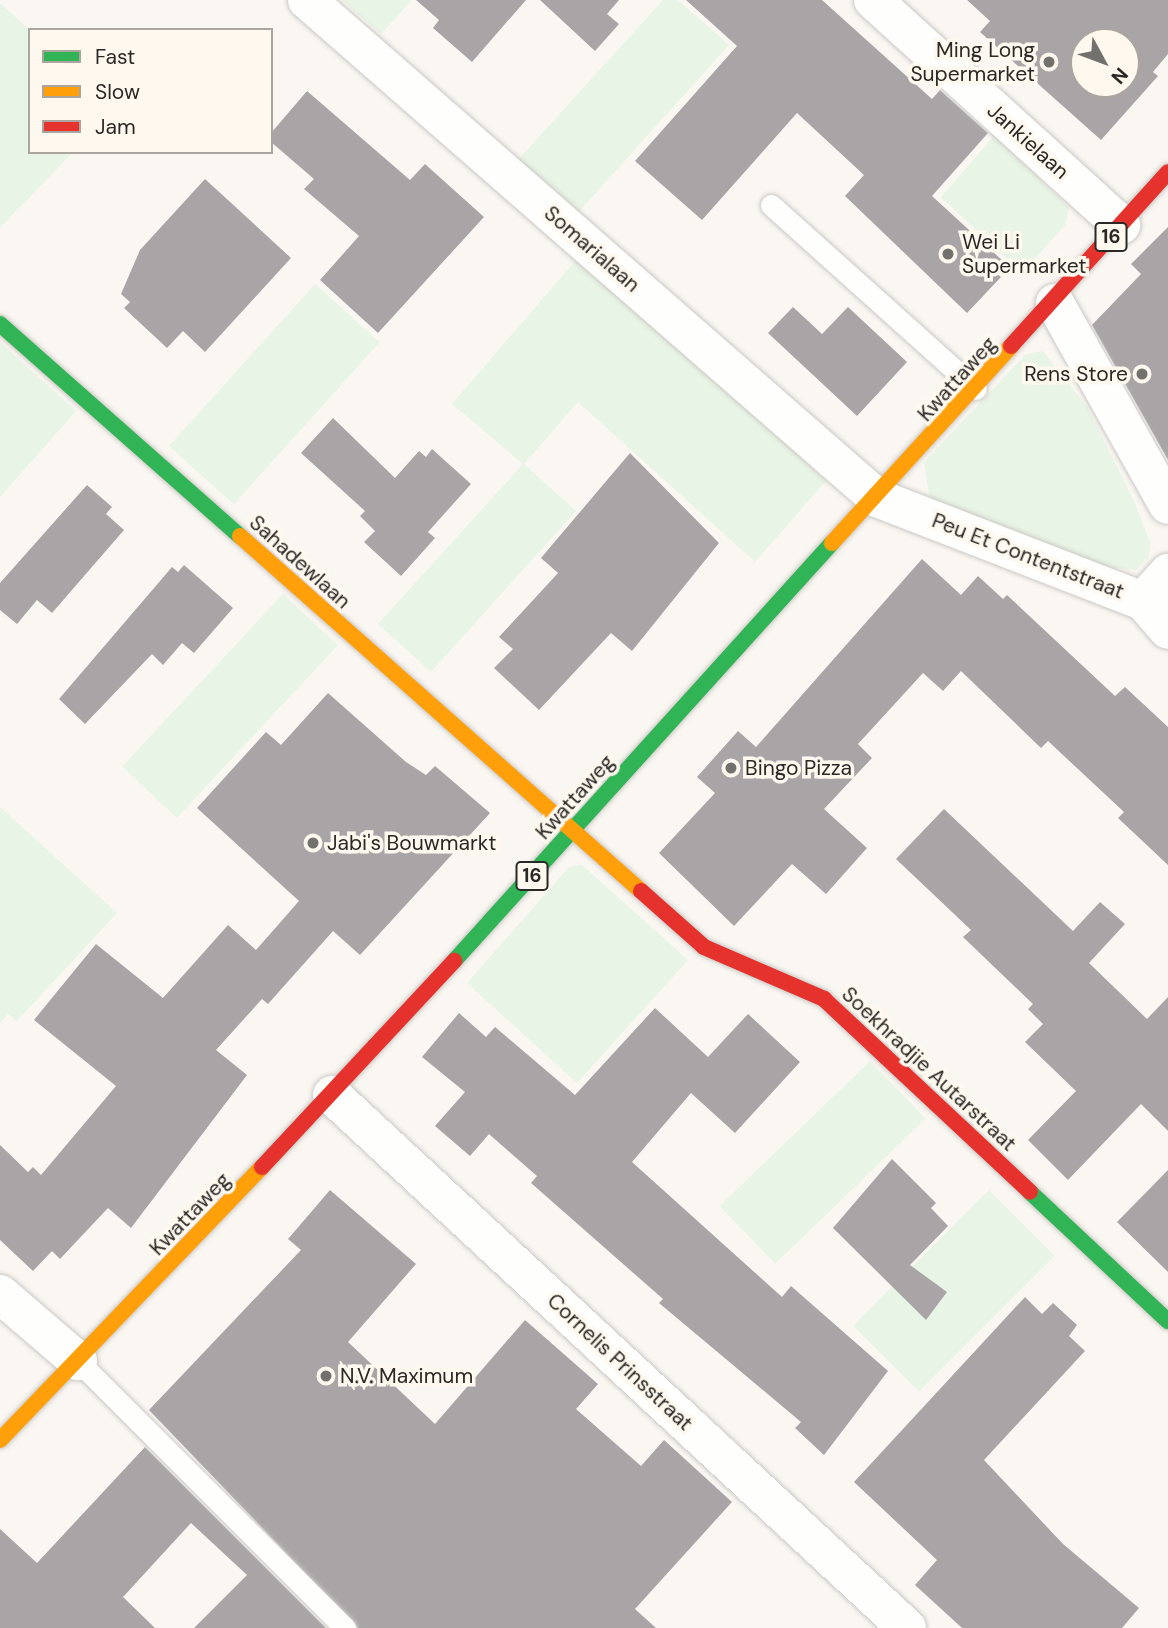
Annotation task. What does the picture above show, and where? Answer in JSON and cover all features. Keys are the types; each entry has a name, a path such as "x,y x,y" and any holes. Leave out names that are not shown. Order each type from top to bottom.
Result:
{"main road":[{"name":"Kwattaweg","path":"0,1440 332,1095 1055,303 1168,172"},
{"name":"Sahadewlaan","path":"0,324 572,832"},
{"name":"Soekhradjie Autarstraat","path":"572,832 704,947 824,999 1168,1321"}],"street":[{"name":"Somarialaan","path":"307,0 877,498"},
{"name":"Jankielaan","path":"873,0 1121,225"},
{"path":"1055,303 1168,505"},
{"name":"Peu Et Contentstraat","path":"877,498 1155,587 1168,629"},
{"name":"Cornelis Prinsstraat","path":"332,1095 907,1628"},
{"path":"0,1294 78,1361"}],"lane":[{"path":"771,205 976,389"},
{"path":"78,1361 345,1628"}],"green space":[{"path":"342,0 412,0 381,34"},
{"path":"663,0 678,0 729,45 575,216 516,162"},
{"path":"0,3 28,28 28,154 71,154 0,228"},
{"path":"995,135 1069,208 1065,225 1022,273 941,197"},
{"path":"581,254 826,481 755,562 578,402 524,464 576,511 431,672 378,624 523,464 452,404"},
{"path":"315,284 380,342 234,504 169,446"},
{"path":"0,342 76,411 0,497"},
{"path":"1043,351 1087,407 1134,501 1150,542 1149,557 1136,570 1104,567 947,511 929,495 924,462 1026,354"},
{"path":"283,594 338,645 177,818 122,767"},
{"path":"0,807 117,913 17,1021 8,1014 0,1023"},
{"path":"582,865 688,960 577,1083 467,983 570,866"},
{"path":"870,1061 926,1119 775,1264 720,1206"},
{"path":"989,1190 1055,1256 919,1392 853,1326"}],"building":[{"path":"416,0 526,0 472,62 433,28 439,20"},
{"path":"540,0 619,0 607,14 619,24 595,51"},
{"path":"686,0 822,0 932,99 940,90 988,133 932,196 1004,262 995,272 1001,277 967,313 845,196 864,175 797,113 702,220 635,161 737,46"},
{"name":"Ming Long Supermarket","path":"967,0 1168,0 1168,54 1153,72 1158,76 1140,96 1140,28 1070,28 1070,98 1138,98 1101,140 980,32 990,21"},
{"path":"307,91 410,180 425,164 484,217 378,333 320,280 359,236 304,189 314,179 273,144 273,131"},
{"path":"205,179 291,258 205,352 183,331 167,348 124,308 130,302 121,294 140,250"},
{"path":"1168,227 1168,460 1092,325 1141,274 1131,264"},
{"path":"793,307 822,334 848,307 907,362 857,416 768,333"},
{"path":"333,418 395,478 419,451 426,457 432,449 471,484 428,532 435,538 401,576 364,542 375,531 360,516 365,511 301,453"},
{"path":"630,453 719,543 632,651 611,633 539,710 494,668 513,649 499,637 558,573 541,558"},
{"path":"87,485 112,507 106,514 124,530 52,613 37,600 17,624 0,610 0,583"},
{"path":"922,559 961,595 978,576 1003,599 1007,595 1115,696 1125,687 1168,727 1168,865 1118,818 1124,812 1048,741 1041,748 961,671 943,691 923,673 858,744 872,758 824,809 867,848 826,894 792,864 734,926 659,853 715,793 697,777 738,731 756,747"},
{"path":"184,565 233,608 194,653 182,643 163,665 152,654 85,724 59,699 172,567 178,572"},
{"path":"328,693 406,762 426,775 435,766 490,813 360,955 333,931 268,1004 262,999 216,1050 247,1075 131,1228 108,1208 60,1259 52,1251 33,1271 0,1240 0,1145 28,1172 33,1167 41,1175 116,1086 34,1020 96,944 163,998 228,925 256,950 299,901 197,808 266,732 281,745"},
{"path":"944,809 1073,931 1100,902 1125,924 1089,963 1147,1019 1168,997 1168,1131 1141,1104 1068,1180 1028,1140 1076,1091 1025,1042 1043,1024 1028,1009 1033,1004 963,937 971,930 896,859"},
{"path":"655,1008 708,1057 748,1014 800,1062 735,1133 691,1093 632,1162 782,1297 791,1286 888,1371 824,1455 795,1428 801,1422 659,1303 663,1299 531,1183 537,1176 489,1134 470,1156 435,1126 465,1092 422,1057 459,1013 486,1037 495,1027 575,1095"},
{"path":"892,1159 936,1203 931,1208 948,1226 910,1265 947,1292 926,1320 833,1228"},
{"path":"1168,1170 1168,1272 1117,1222"},
{"path":"330,1190 416,1264 348,1342 435,1424 525,1320 598,1384 576,1409 641,1466 664,1440 732,1502 635,1609 656,1628 358,1628 149,1410 301,1250 288,1239"},
{"path":"1025,1297 1042,1314 1053,1303 1077,1325 1069,1336 1085,1351 984,1460 1063,1544 1139,1608 1122,1628 962,1628 915,1585 937,1560 854,1482"},
{"path":"145,1447 326,1628 194,1628 247,1575 191,1523 123,1597 155,1628 0,1628 0,1529 37,1563"}],"traffic: fast":[{"path":"0,324 240,536"},
{"path":"454,961 832,543"},
{"path":"1030,1192 1168,1321"}],"traffic: slow":[{"path":"832,543 1011,346"},
{"path":"240,536 641,891"},
{"path":"0,1440 262,1167"}],"traffic: jam":[{"path":"1011,346 1168,172"},
{"path":"641,891 704,947 824,999 1030,1192"},
{"path":"262,1167 454,961"}],"place":[{"name":"Ming Long Supermarket","path":"1049,62"},
{"name":"Wei Li Supermarket","path":"948,254"},
{"name":"Rens Store","path":"1142,374"},
{"name":"Bingo Pizza","path":"731,768"},
{"name":"Jabi's Bouwmarkt","path":"313,843"},
{"name":"N.V. Maximum","path":"326,1376"}]}
